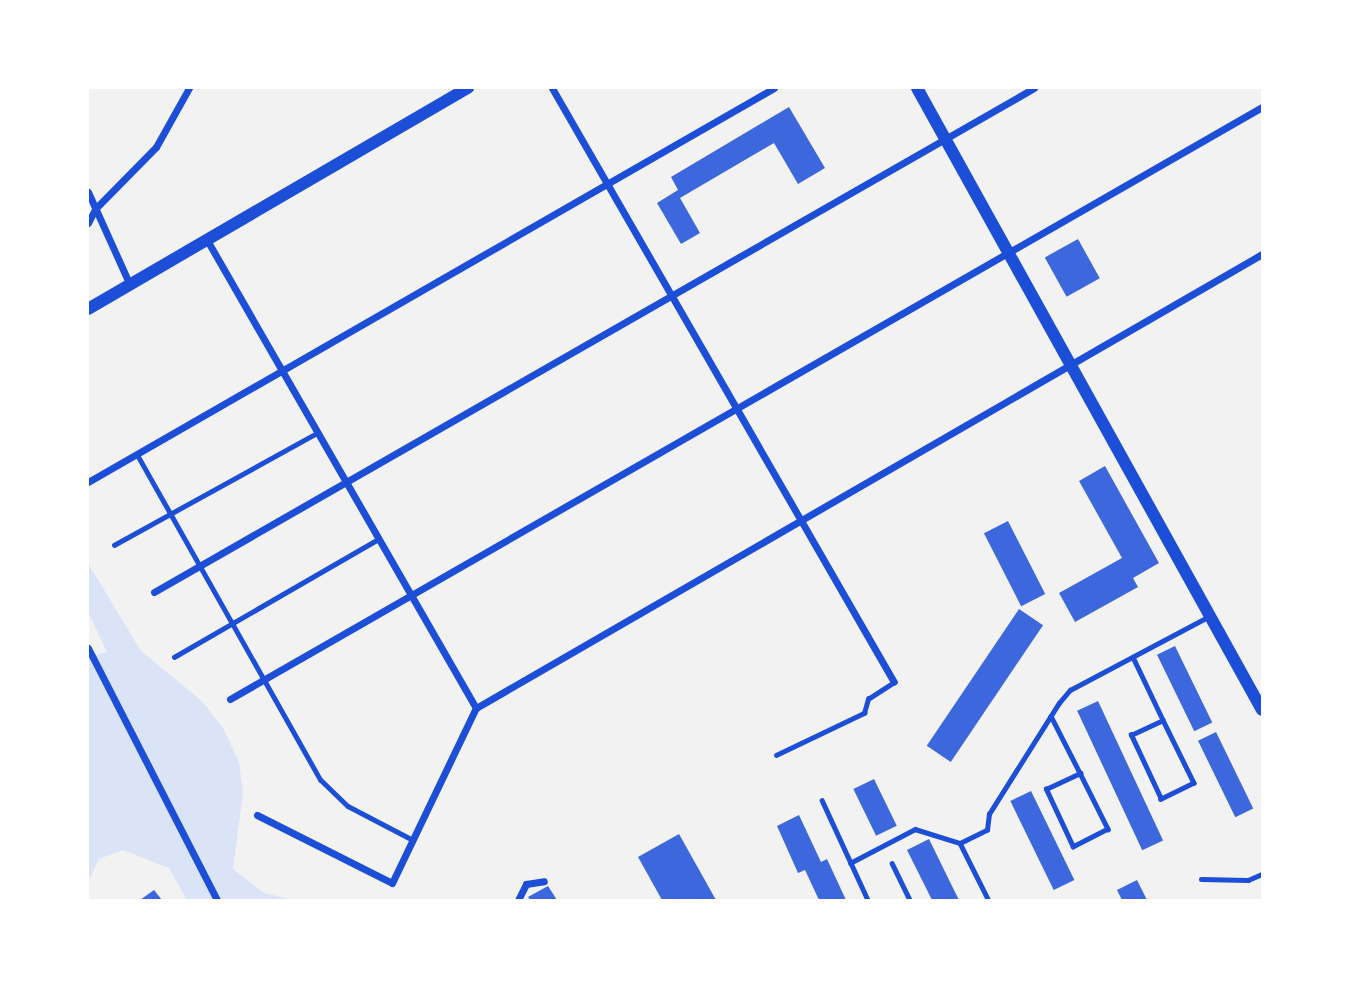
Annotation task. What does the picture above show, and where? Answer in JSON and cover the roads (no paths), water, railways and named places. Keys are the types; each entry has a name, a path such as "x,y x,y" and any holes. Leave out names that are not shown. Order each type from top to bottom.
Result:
{"main road":[{"path":"88,309 468,88"},
{"path":"917,88 1262,710"}],"street":[{"path":"88,223 95,209 156,148 188,88"},
{"path":"552,88 894,682"},
{"path":"88,482 774,88"},
{"path":"154,592 1034,88"},
{"path":"230,699 1262,107"},
{"path":"88,192 130,285"},
{"path":"207,240 476,708"},
{"path":"257,815 392,883 476,708 1262,254"},
{"path":"88,649 217,901"},
{"path":"518,901 526,884 544,881"}],"lane":[{"path":"114,545 318,432"},
{"path":"137,454 266,678 321,780 348,806 413,840"},
{"path":"174,657 379,539"},
{"path":"850,863 915,829 960,843 987,830 989,814 1051,715 1070,690 1211,616"},
{"path":"1133,657 1194,783 1161,799 1131,735 1163,720"},
{"path":"776,755 864,713 868,699 894,682"},
{"path":"1051,715 1080,773 1108,830 1073,847 1046,789 1080,773"},
{"path":"822,800 868,901"},
{"path":"960,843 988,899"},
{"path":"892,863 910,901"},
{"path":"1201,879 1248,880 1262,874"}]}
